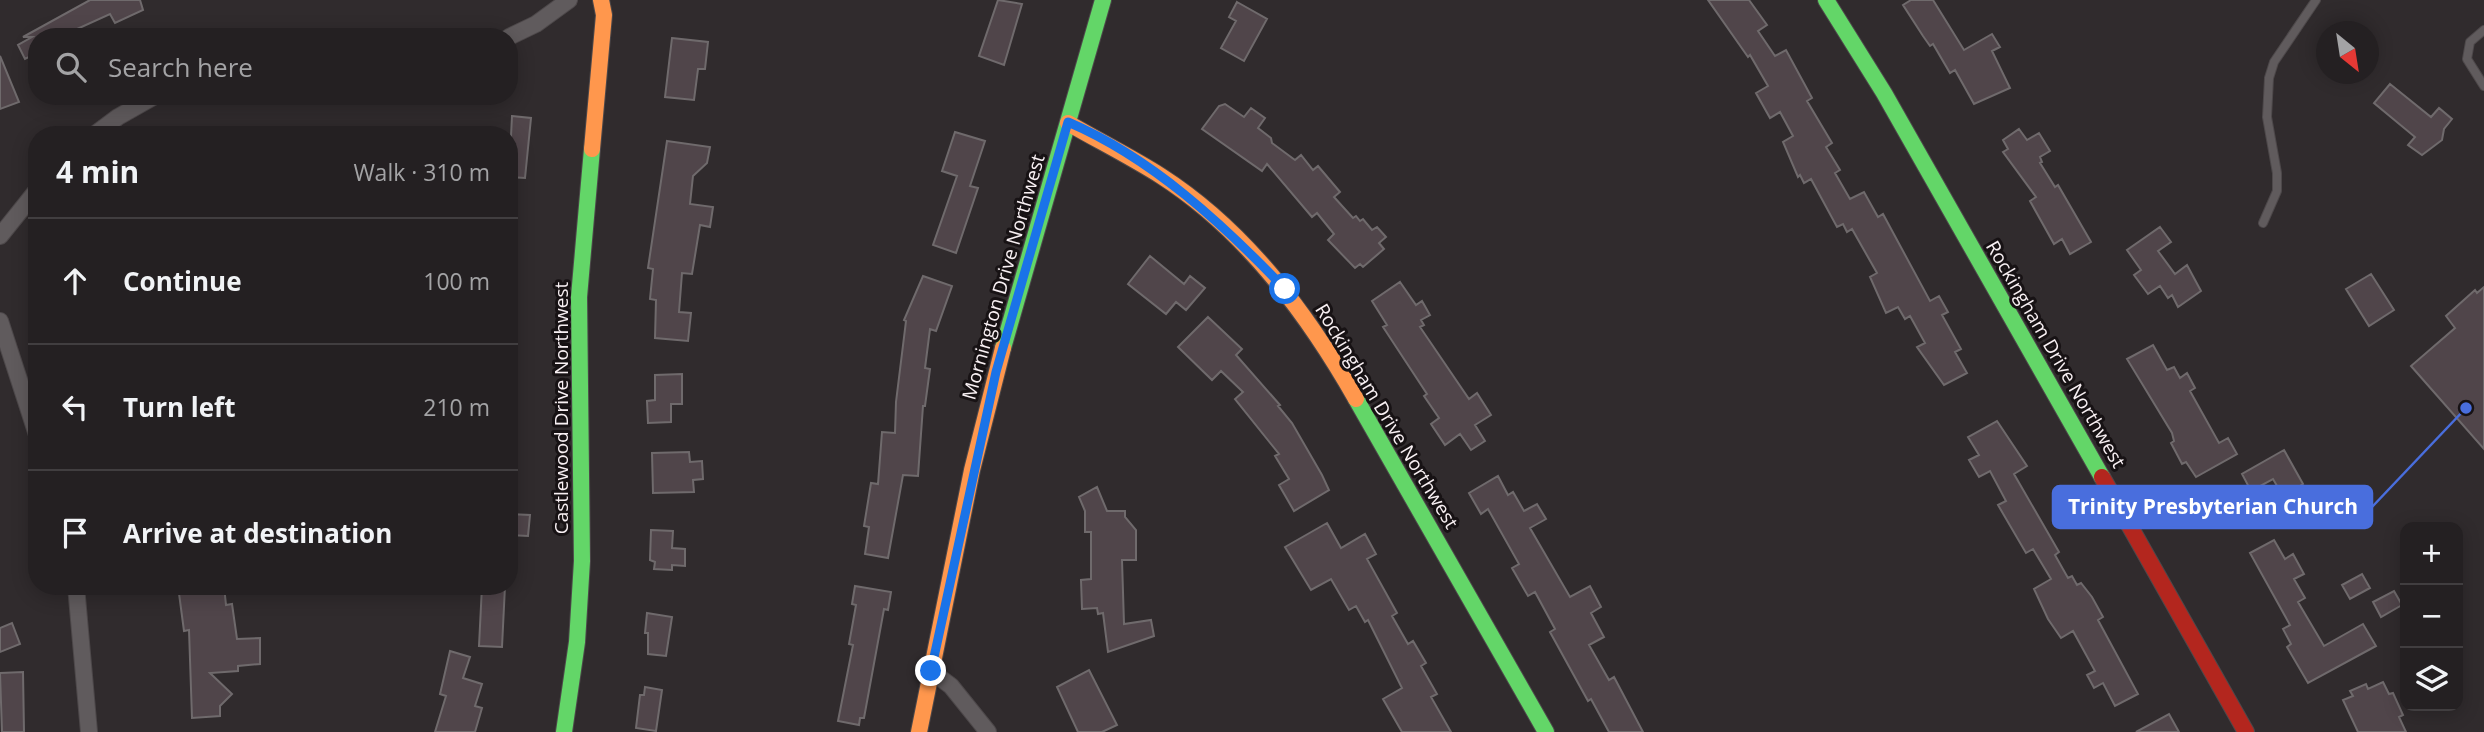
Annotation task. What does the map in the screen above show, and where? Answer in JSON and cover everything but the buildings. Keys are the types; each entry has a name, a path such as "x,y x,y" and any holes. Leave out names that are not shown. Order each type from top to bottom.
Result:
{"street":[{"path":"518,33 536,24 569,0"},
{"name":"Castlewood Drive Northwest","path":"564,732 577,642 582,561 579,297 604,15 601,0"},
{"name":"Mornington Drive Northwest","path":"919,732 996,372 1102,0"},
{"name":"Rockingham Drive Northwest","path":"1826,0 1884,93 2246,732"},
{"path":"106,126 139,105"},
{"name":"Rockingham Drive Northwest","path":"1068,122 1162,177 1206,210 1285,289 1329,352 1546,732"},
{"path":"0,236 28,201"},
{"path":"0,321 28,407"},
{"path":"77,595 89,732"},
{"path":"931,671 951,686 988,732"}],"lane":[{"path":"2263,223 2277,191 2277,173 2267,117 2269,78 2274,62 2316,0"},
{"path":"2484,30 2470,42 2467,59 2484,86"}],"traffic: fast":[{"path":"1003,348 1103,0"},
{"path":"1826,0 1884,93 2102,477"},
{"path":"564,732 577,642 582,561 579,297 592,149"},
{"path":"1356,399 1546,732"}],"traffic: slow":[{"path":"592,149 604,15 601,0"},
{"path":"1068,123 1161,176 1220,222 1247,248 1295,305 1317,335 1356,399"},
{"path":"919,732 972,470 1003,348"}],"traffic: jam":[{"path":"2102,477 2246,732"}],"place":[{"name":"Trinity Presbyterian Church","path":"2466,408"}],"route":[{"path":"931,671 972,470 996,372 1068,122 1162,177 1206,210 1285,289"}]}
